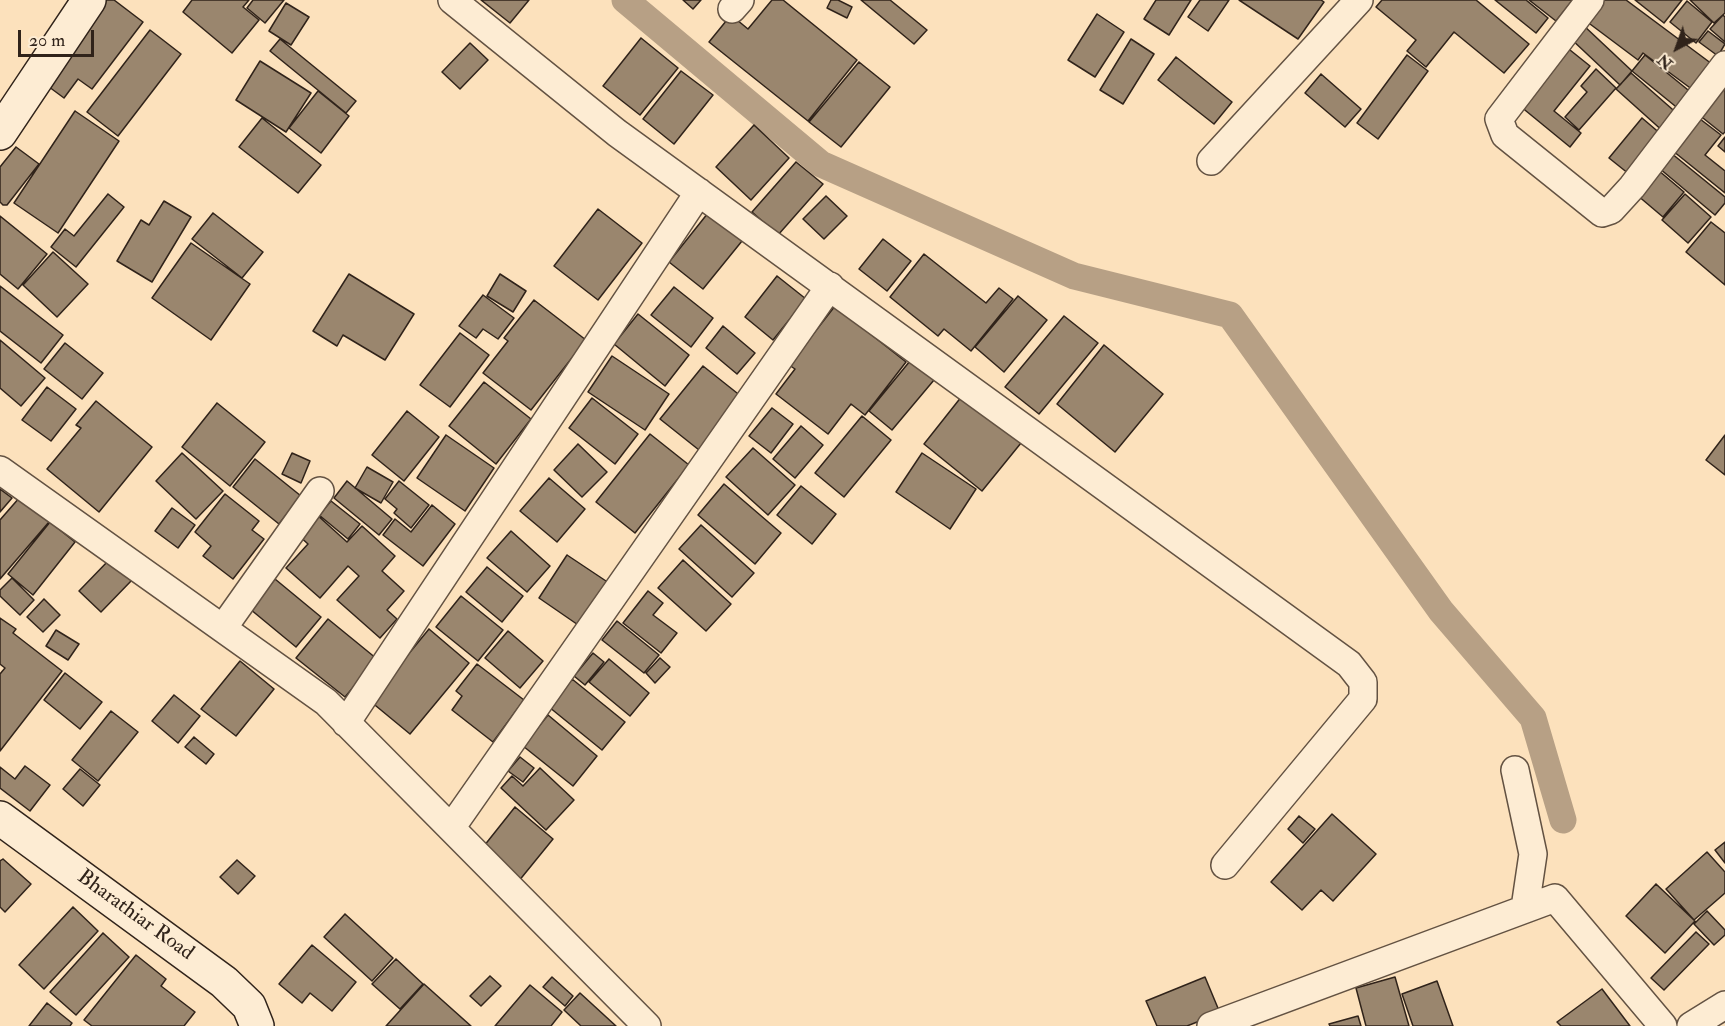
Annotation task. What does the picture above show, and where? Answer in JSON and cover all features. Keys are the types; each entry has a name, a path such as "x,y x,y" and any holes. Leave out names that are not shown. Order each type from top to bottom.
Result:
{"main road":[{"path":"0,133 89,0"},
{"name":"Bharathiar Road","path":"0,818 224,982 249,1006 257,1026"}],"street":[{"path":"452,0 617,134 1349,664 1363,682 1363,699 1225,865"},
{"path":"1211,160 1359,0"},
{"path":"1590,0 1500,119 1505,135 1602,213 1611,210 1632,187 1725,65"},
{"path":"345,723 699,192"},
{"path":"451,828 830,286"},
{"path":"0,470 326,702 647,1026"},
{"path":"223,628 320,491"},
{"path":"1515,770 1533,854 1524,909"},
{"path":"1211,1026 1554,898 1663,1026"},
{"path":"1691,1026 1725,1005"}],"building":[{"path":"102,0 114,0 143,22 92,89 78,79 64,98 41,81"},
{"path":"192,0 249,0 243,7 259,20 232,53 183,12"},
{"path":"253,0 284,0 265,23 247,8"},
{"path":"481,0 529,0 510,23"},
{"path":"683,0 701,0 693,9"},
{"path":"772,0 783,0 857,60 808,121 709,42 731,15 748,29"},
{"path":"831,0 838,0 852,7 847,18 827,8"},
{"path":"861,0 890,0 927,30 914,44"},
{"path":"1156,0 1191,0 1169,35 1144,19"},
{"path":"1200,0 1229,0 1208,31 1188,17"},
{"path":"1239,0 1321,0 1324,2 1298,39"},
{"path":"1382,0 1476,0 1529,44 1504,73 1454,32 1426,67 1407,51 1416,40 1376,7"},
{"path":"1495,0 1526,0 1548,18 1536,33"},
{"path":"1529,0 1573,0 1556,21"},
{"path":"1601,0 1626,0 1716,67 1697,93 1643,53 1638,60 1586,21"},
{"path":"1635,0 1682,0 1664,23"},
{"path":"1690,0 1725,0 1725,13 1714,23"},
{"path":"1687,1 1712,22 1696,43 1670,22"},
{"path":"286,3 309,17 291,45 269,31"},
{"path":"1097,14 1124,32 1095,77 1068,60"},
{"path":"1723,15 1725,17 1725,42 1710,29"},
{"path":"1582,24 1632,71 1620,85 1569,37"},
{"path":"150,30 181,54 118,136 87,112"},
{"path":"1708,31 1725,44 1718,56 1699,42"},
{"path":"641,38 678,68 640,115 603,86"},
{"path":"280,39 356,101 346,113 270,51"},
{"path":"1131,39 1154,54 1123,104 1100,90"},
{"path":"470,43 488,60 460,89 442,72"},
{"path":"1565,46 1590,66 1554,111 1581,133 1570,147 1520,106"},
{"path":"1407,55 1428,71 1378,139 1357,123"},
{"path":"1645,55 1693,94 1680,110 1632,71"},
{"path":"1176,57 1232,102 1214,124 1158,80"},
{"path":"260,61 311,93 286,132 236,100"},
{"path":"859,62 890,87 841,147 809,122"},
{"path":"1596,69 1616,88 1579,130 1565,117 1587,92 1581,86"},
{"path":"681,71 713,95 674,144 643,119"},
{"path":"1631,73 1680,116 1665,133 1616,89"},
{"path":"1321,74 1361,109 1345,127 1305,93"},
{"path":"1725,80 1725,132 1723,134 1698,114"},
{"path":"318,91 349,116 321,153 289,128"},
{"path":"75,111 119,141 58,233 14,203"},
{"path":"262,118 321,165 298,193 239,147"},
{"path":"1642,118 1662,135 1629,174 1609,158"},
{"path":"1700,119 1721,135 1705,155 1725,171 1725,193 1673,151"},
{"path":"754,125 789,158 751,200 716,167"},
{"path":"1725,137 1725,152 1718,146"},
{"path":"16,147 39,164 7,205 3,205 0,202 0,167"},
{"path":"1671,153 1725,197 1725,203 1715,215 1659,168"},
{"path":"796,162 823,184 778,235 752,212"},
{"path":"1658,170 1684,192 1663,217 1637,195"},
{"path":"108,194 124,207 76,267 51,247 65,229 74,236"},
{"path":"1685,194 1711,217 1688,243 1662,220"},
{"path":"826,196 847,216 824,239 803,219"},
{"path":"164,201 191,217 152,282 117,261 141,220 149,225"},
{"path":"598,209 642,243 598,300 554,266"},
{"path":"213,213 263,252 242,278 192,239"},
{"path":"708,213 742,241 703,289 669,262"},
{"path":"0,216 47,254 18,289 0,274"},
{"path":"1711,222 1725,233 1725,285 1686,252"},
{"path":"883,239 911,261 887,291 859,269"},
{"path":"191,243 250,284 211,340 152,298"},
{"path":"53,252 88,284 57,317 23,285"},
{"path":"924,254 986,303 999,288 1013,299 971,351 944,329 938,336 890,297"},
{"path":"349,274 414,314 385,360 343,335 337,346 313,331"},
{"path":"500,274 526,291 513,312 487,296"},
{"path":"777,276 806,299 773,340 745,317"},
{"path":"0,286 63,335 41,363 0,331"},
{"path":"674,287 713,318 691,347 651,315"},
{"path":"483,295 514,318 498,339 483,329 476,338 459,326"},
{"path":"1018,296 1047,320 1004,372 975,347"},
{"path":"534,300 586,340 531,410 483,373 508,341 504,338"},
{"path":"835,306 906,362 865,415 851,404 828,434 776,394 795,369 789,365"},
{"path":"638,314 689,355 665,386 614,344"},
{"path":"1064,316 1098,343 1039,414 1005,387"},
{"path":"723,326 755,353 737,374 706,348"},
{"path":"460,333 489,355 450,407 420,385"},
{"path":"0,340 45,378 21,406 0,388"},
{"path":"65,343 103,373 82,399 44,369"},
{"path":"1104,345 1163,394 1115,452 1057,404"},
{"path":"612,356 669,394 645,430 588,392"},
{"path":"910,361 934,380 892,430 869,411"},
{"path":"703,366 742,397 699,450 660,419"},
{"path":"484,382 531,419 496,464 449,426"},
{"path":"47,387 76,409 51,441 22,420"},
{"path":"962,396 1021,443 982,491 924,444"},
{"path":"592,398 638,434 615,464 569,428"},
{"path":"96,401 152,447 99,512 47,469 81,428 76,425"},
{"path":"217,403 265,442 230,486 182,447"},
{"path":"772,408 793,424 771,453 749,436"},
{"path":"407,411 439,437 404,481 372,455"},
{"path":"862,416 891,440 844,497 815,473"},
{"path":"801,426 823,445 795,478 773,459"},
{"path":"650,434 689,465 635,533 596,502"},
{"path":"446,435 494,468 465,511 417,478"},
{"path":"1725,435 1725,475 1706,460"},
{"path":"578,444 607,472 582,497 554,470"},
{"path":"753,448 795,485 768,515 726,477"},
{"path":"182,453 223,491 196,519 156,481"},
{"path":"292,453 310,461 301,483 282,474"},
{"path":"922,453 976,489 950,529 896,492"},
{"path":"255,459 301,496 279,524 233,487"},
{"path":"367,467 393,482 381,503 355,488"},
{"path":"549,478 585,509 557,542 520,511"},
{"path":"347,481 392,519 379,535 334,498"},
{"path":"399,481 429,505 411,528 394,513 397,509 385,499"},
{"path":"724,484 781,533 755,564 698,515"},
{"path":"801,486 836,514 812,544 777,515"},
{"path":"0,489 12,498 0,512"},
{"path":"225,494 259,521 252,530 264,539 233,579 203,556 211,546 195,532"},
{"path":"20,497 49,522 0,579 0,520"},
{"path":"331,501 360,524 348,539 319,515"},
{"path":"432,505 455,524 423,566 383,535 395,519 411,532"},
{"path":"172,508 195,525 178,548 155,531"},
{"path":"316,514 347,542 362,526 395,556 382,571 404,591 387,610 397,619 380,638 337,600 359,576 348,566 320,598 286,568 308,544 297,534"},
{"path":"50,522 75,542 33,595 8,574"},
{"path":"701,525 754,573 732,597 679,549"},
{"path":"511,531 550,566 527,592 487,558"},
{"path":"567,555 612,585 584,629 539,598"},
{"path":"110,559 132,580 101,612 79,591"},
{"path":"683,560 731,604 706,631 658,588"},
{"path":"487,567 523,596 502,622 466,592"},
{"path":"12,578 34,600 20,615 0,596 0,590"},
{"path":"275,579 321,617 296,647 250,609"},
{"path":"648,591 663,603 653,615 677,633 661,653 623,623"},
{"path":"461,596 503,630 478,661 436,627"},
{"path":"44,599 60,615 43,632 27,617"},
{"path":"0,618 16,629 13,633 62,671 0,751 0,674 5,668 0,664"},
{"path":"328,619 377,659 345,697 296,658"},
{"path":"617,621 659,655 644,673 602,640"},
{"path":"429,629 469,663 410,734 370,701"},
{"path":"56,630 79,644 68,660 46,646"},
{"path":"508,631 543,661 520,688 485,658"},
{"path":"593,653 604,662 585,685 574,676"},
{"path":"660,658 670,667 655,683 646,673"},
{"path":"609,659 649,693 630,716 589,682"},
{"path":"240,661 274,689 236,736 201,709"},
{"path":"477,664 524,700 493,742 452,710 462,696 456,691"},
{"path":"65,673 102,702 80,729 44,700"},
{"path":"572,679 625,722 602,750 549,707"},
{"path":"174,695 200,716 178,743 152,721"},
{"path":"111,711 138,732 98,781 72,760"},
{"path":"548,715 597,756 573,786 523,746"},
{"path":"194,737 214,754 206,764 185,747"},
{"path":"520,757 534,768 523,782 508,771"},
{"path":"25,766 50,785 30,811 0,788 0,767 15,779"},
{"path":"540,768 574,800 546,830 501,788 512,776 523,786"},
{"path":"80,769 100,785 83,806 63,789"},
{"path":"515,807 553,839 518,882 480,851"},
{"path":"1332,814 1376,854 1333,901 1321,890 1302,910 1271,882"},
{"path":"1299,816 1315,829 1303,843 1288,829"},
{"path":"1725,842 1725,863 1715,850"},
{"path":"1707,852 1725,872 1725,893 1694,920 1666,889"},
{"path":"3,859 31,884 5,912 0,907 0,861"},
{"path":"237,860 255,876 238,894 220,877"},
{"path":"1656,884 1695,921 1665,953 1626,916"},
{"path":"73,907 98,931 44,989 19,965"},
{"path":"1707,911 1725,930 1725,935 1714,945 1694,924"},
{"path":"345,914 393,958 372,981 324,937"},
{"path":"1696,932 1709,944 1664,990 1651,978"},
{"path":"103,933 129,957 76,1015 50,992"},
{"path":"312,945 356,982 332,1011 310,993 302,1003 279,984"},
{"path":"136,955 166,979 161,986 195,1012 184,1026 92,1026 84,1020"},
{"path":"396,959 423,984 400,1009 372,984"},
{"path":"490,976 501,986 481,1006 470,996"},
{"path":"552,977 573,996 565,1006 543,987"},
{"path":"1205,977 1220,1013 1187,1026 1157,1026 1146,1001"},
{"path":"1395,977 1409,1026 1366,1026 1356,988"},
{"path":"1437,981 1453,1026 1413,1026 1402,994"},
{"path":"424,984 471,1026 386,1026"},
{"path":"530,985 562,1012 551,1026 495,1026"},
{"path":"1602,989 1630,1026 1561,1026 1557,1022"},
{"path":"580,993 616,1026 581,1026 564,1010"},
{"path":"47,1003 72,1023 70,1026 29,1026"},
{"path":"1358,1016 1361,1026 1330,1026 1329,1024"}],"waterway":[{"path":"625,0 821,164 1074,276 1230,315 1441,611 1533,718 1563,820"}]}
